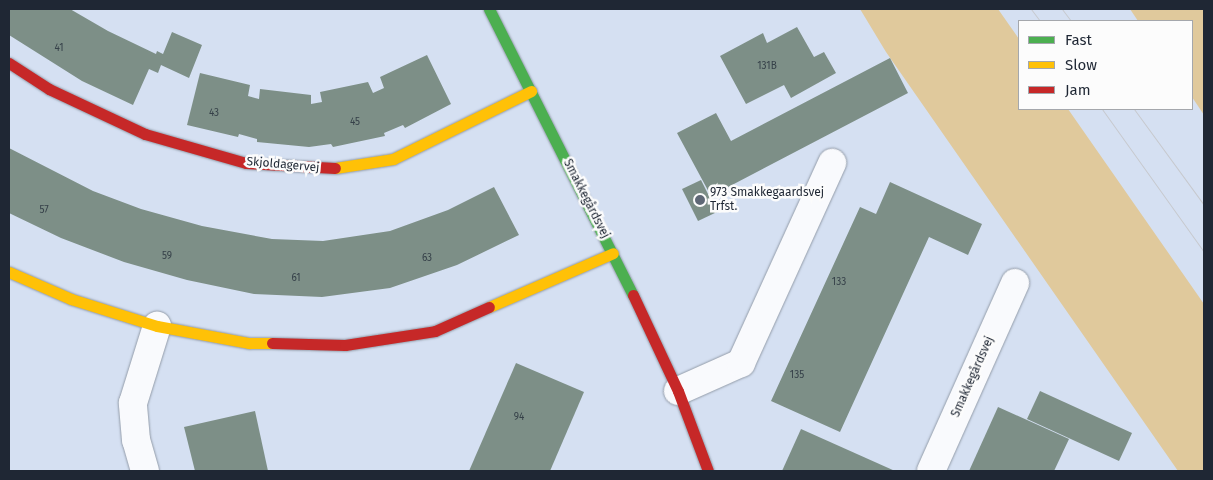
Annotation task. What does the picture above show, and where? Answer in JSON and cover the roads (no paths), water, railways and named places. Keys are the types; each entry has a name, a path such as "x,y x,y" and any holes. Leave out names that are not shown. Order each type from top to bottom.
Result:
{"street":[{"name":"Smakkegårdsvej","path":"489,9 532,90 613,253 678,391 708,471"},
{"name":"Skjoldagervej","path":"9,63 49,89 145,134 246,163 330,169 393,159 532,90"},
{"path":"678,391 741,363 832,163"},
{"path":"9,272 71,299 157,326 249,343 345,345 435,331 613,253"},
{"name":"Smakkegårdsvej","path":"931,471 1015,283"},
{"path":"145,471 136,440 133,404 157,326"}],"tram line":[{"path":"1031,9 1039,20"},
{"path":"1062,9 1070,20"},
{"path":"1103,110 1204,252"},
{"path":"1135,110 1204,205"}],"place":[{"name":"973 Smakkegaardsvej Trfst.","path":"700,200"}]}
